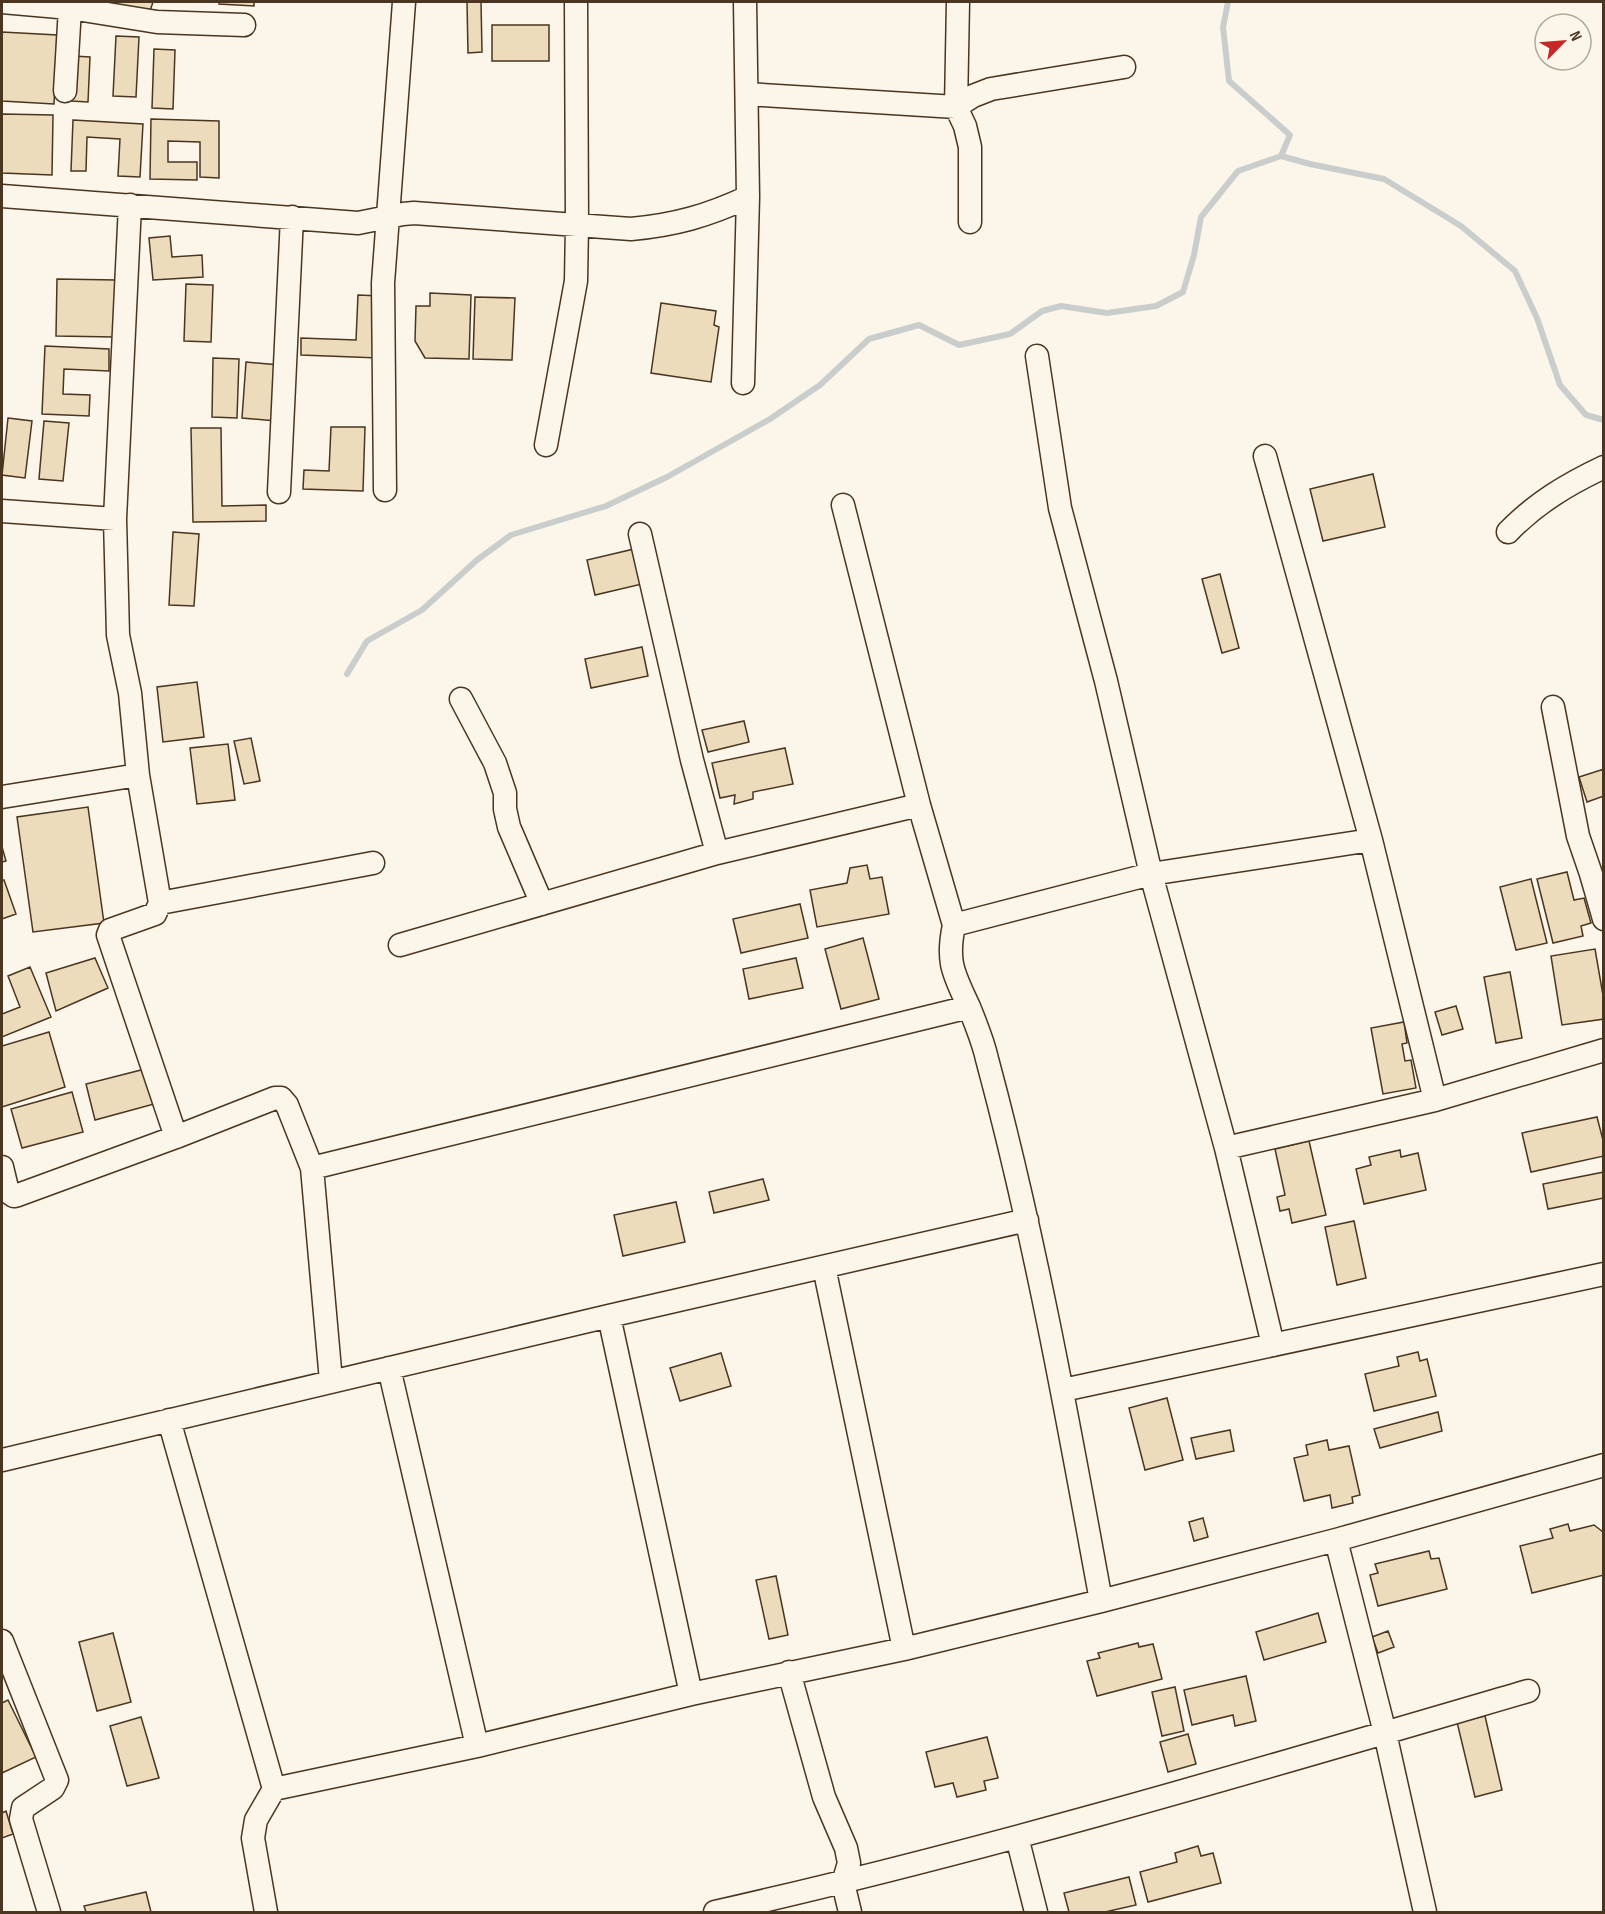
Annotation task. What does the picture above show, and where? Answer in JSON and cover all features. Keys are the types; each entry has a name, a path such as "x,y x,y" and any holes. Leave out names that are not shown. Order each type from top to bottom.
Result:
{"street":[{"path":"2,2 157,22 244,25"},
{"path":"385,490 383,283 404,2"},
{"path":"546,445 576,281 576,2"},
{"path":"743,384 748,196 745,2"},
{"path":"958,2 956,107 965,126 970,147 970,222"},
{"path":"65,91 70,9"},
{"path":"747,94 956,107 973,96 991,89 1124,66"},
{"path":"2,196 358,223 414,213 631,229 667,226 716,212 748,196"},
{"path":"130,205 115,519 118,635 130,693 138,775 160,903 155,914 110,930 108,935 176,1137"},
{"path":"279,492 292,217"},
{"path":"1037,356 1060,508 1106,681 1151,874 1226,1148 1273,1345"},
{"path":"1265,456 1371,840 1435,1100"},
{"path":"1508,532 1527,513 1558,490 1604,467"},
{"path":"843,505 919,806 954,925 950,944 951,964 984,1048 1027,1220 1063,1390 1101,1601"},
{"path":"2,511 115,519"},
{"path":"640,534 692,760 717,853"},
{"path":"461,699 495,763 505,793 505,809 509,827 542,904"},
{"path":"1553,707 1578,836 1604,919"},
{"path":"2,797 138,775"},
{"path":"400,945 717,853 919,806"},
{"path":"954,925 1151,874 1371,840"},
{"path":"160,903 373,863"},
{"path":"312,1168 969,1007"},
{"path":"1226,1148 1435,1100 1604,1050"},
{"path":"2,1167 8,1192 14,1196 275,1098 281,1098 287,1105 312,1168 331,1382"},
{"path":"2,1460 609,1316 1027,1220"},
{"path":"824,1267 904,1649"},
{"path":"1063,1390 1604,1274"},
{"path":"609,1316 691,1694"},
{"path":"389,1368 477,1746"},
{"path":"169,1420 274,1790 253,1827 267,1912"},
{"path":"274,1790 477,1746 789,1672 904,1649 1101,1601 1336,1540 1604,1465"},
{"path":"1336,1540 1385,1733 1425,1912"},
{"path":"2,1641 57,1780 53,1788 23,1808 21,1812 21,1819 50,1912"},
{"path":"789,1672 824,1797 846,1848 849,1863 843,1883 850,1912"},
{"path":"715,1912 843,1883 1017,1837 1528,1691"},
{"path":"1017,1837 1036,1912"}],"building":[{"path":"116,2 153,2 148,17 114,7"},
{"path":"219,2 254,2 254,6 219,4"},
{"path":"467,2 481,2 482,52 468,53"},
{"path":"492,25 549,25 549,61 492,61"},
{"path":"2,32 57,35 54,104 2,101"},
{"path":"116,36 139,37 136,97 113,96"},
{"path":"154,49 175,50 173,109 152,108"},
{"path":"73,56 90,57 88,102 71,101"},
{"path":"2,114 53,115 52,175 2,173"},
{"path":"151,119 219,121 219,178 200,177 200,142 168,141 168,162 197,162 197,180 150,179"},
{"path":"73,120 143,124 140,177 118,176 120,139 87,137 86,171 71,171"},
{"path":"170,236 172,257 202,255 203,277 153,280 149,238"},
{"path":"57,279 116,280 115,337 56,336"},
{"path":"186,284 213,285 211,342 184,341"},
{"path":"430,293 471,295 469,359 425,358 415,341 416,306 430,306"},
{"path":"358,295 381,296 379,358 301,355 301,338 356,340"},
{"path":"475,297 515,298 512,360 473,359"},
{"path":"661,303 716,311 714,325 719,327 711,382 651,373"},
{"path":"45,346 109,349 109,371 64,369 63,394 90,395 89,416 42,414"},
{"path":"213,358 239,359 237,418 212,417"},
{"path":"246,362 280,365 276,421 242,418"},
{"path":"8,418 32,421 25,478 2,475"},
{"path":"44,421 69,423 63,481 39,479"},
{"path":"331,427 365,427 363,491 303,489 304,470 329,471"},
{"path":"191,428 221,428 222,506 266,505 266,521 193,522"},
{"path":"1373,474 1385,527 1323,541 1310,489"},
{"path":"173,532 199,534 194,606 169,605"},
{"path":"634,549 642,584 595,595 587,560"},
{"path":"1220,574 1239,648 1222,653 1202,579"},
{"path":"642,647 648,676 591,688 585,659"},
{"path":"197,682 204,737 163,742 157,687"},
{"path":"744,721 749,742 708,752 702,730"},
{"path":"251,738 260,781 244,784 234,741"},
{"path":"228,744 235,800 197,804 190,748"},
{"path":"785,748 793,784 753,792 753,799 734,804 735,795 720,798 712,763"},
{"path":"1604,769 1604,796 1587,802 1579,777"},
{"path":"88,807 104,923 33,932 17,817"},
{"path":"2,847 6,861 2,862"},
{"path":"867,865 870,879 882,877 889,914 817,927 810,890 847,883 850,868"},
{"path":"1567,872 1574,900 1584,898 1591,923 1581,926 1583,936 1553,943 1537,879"},
{"path":"1531,879 1547,943 1516,950 1500,887"},
{"path":"2,880 4,880 16,914 2,919"},
{"path":"800,904 808,938 741,953 733,919"},
{"path":"863,938 879,999 841,1009 825,949"},
{"path":"1595,949 1604,1001 1604,1019 1562,1025 1551,956"},
{"path":"95,958 108,988 56,1011 46,973"},
{"path":"796,958 803,988 749,999 743,969"},
{"path":"30,967 51,1017 2,1037 2,1014 20,1007 8,976"},
{"path":"1510,972 1522,1038 1496,1043 1484,977"},
{"path":"1456,1006 1463,1029 1442,1035 1435,1012"},
{"path":"1404,1022 1407,1043 1402,1044 1405,1061 1411,1060 1416,1088 1383,1094 1371,1028"},
{"path":"49,1032 65,1087 2,1107 2,1046"},
{"path":"145,1069 154,1104 95,1120 86,1084"},
{"path":"72,1092 83,1132 22,1148 11,1109"},
{"path":"1597,1117 1604,1144 1604,1156 1531,1172 1522,1133"},
{"path":"1309,1141 1326,1215 1292,1223 1289,1209 1280,1211 1277,1197 1285,1195 1275,1149"},
{"path":"1400,1150 1401,1157 1418,1153 1426,1190 1364,1204 1356,1169 1371,1165 1369,1157"},
{"path":"1604,1172 1604,1198 1548,1209 1543,1184"},
{"path":"763,1179 769,1200 714,1213 709,1192"},
{"path":"676,1202 685,1242 623,1256 614,1215"},
{"path":"1354,1221 1366,1278 1337,1285 1325,1227"},
{"path":"1418,1352 1420,1361 1427,1359 1436,1396 1374,1411 1365,1374 1399,1366 1397,1357"},
{"path":"721,1353 731,1386 680,1401 670,1368"},
{"path":"1167,1398 1183,1460 1145,1470 1129,1408"},
{"path":"1438,1412 1442,1431 1380,1448 1374,1429"},
{"path":"1230,1430 1234,1451 1196,1459 1191,1438"},
{"path":"1327,1440 1329,1450 1349,1446 1360,1495 1352,1497 1353,1503 1332,1508 1330,1495 1304,1501 1294,1458 1308,1455 1306,1445"},
{"path":"1203,1518 1208,1537 1194,1541 1189,1522"},
{"path":"1568,1524 1570,1531 1594,1525 1603,1532 1604,1575 1532,1593 1520,1546 1553,1538 1550,1529"},
{"path":"1429,1551 1431,1559 1439,1558 1447,1589 1378,1606 1370,1575 1378,1573 1375,1564"},
{"path":"776,1576 788,1635 769,1639 756,1580"},
{"path":"1318,1613 1326,1642 1264,1660 1256,1632"},
{"path":"1388,1631 1394,1647 1378,1653 1372,1637"},
{"path":"113,1633 131,1702 97,1711 79,1642"},
{"path":"1138,1643 1139,1647 1153,1644 1162,1679 1097,1696 1087,1661 1100,1658 1098,1653"},
{"path":"1246,1676 1256,1721 1235,1726 1233,1715 1192,1725 1184,1690"},
{"path":"1175,1687 1184,1731 1162,1736 1152,1692"},
{"path":"8,1700 36,1757 2,1773 2,1703"},
{"path":"1485,1716 1502,1790 1475,1797 1457,1722"},
{"path":"141,1717 159,1778 127,1786 110,1726"},
{"path":"1188,1734 1196,1764 1168,1772 1160,1742"},
{"path":"987,1737 998,1778 984,1781 986,1790 957,1797 953,1783 935,1787 926,1752"},
{"path":"6,1811 13,1834 2,1838 2,1813"},
{"path":"1198,1846 1201,1856 1213,1853 1221,1883 1148,1902 1140,1872 1177,1862 1175,1853"},
{"path":"1129,1877 1136,1905 1105,1912 1069,1912 1064,1893"},
{"path":"146,1892 151,1912 86,1912 84,1906"}],"waterway":[{"path":"347,674 367,641 422,610 477,560 511,535 606,506 667,477 770,419 820,385 869,339 919,325 959,345 1010,334 1042,311 1061,306 1107,313 1156,306 1183,292 1194,255 1201,217 1238,171 1281,156 1290,135 1229,81 1223,27 1228,2"},
{"path":"1281,156 1384,179 1461,226 1515,271 1537,318 1560,385 1586,415 1604,420"}]}
